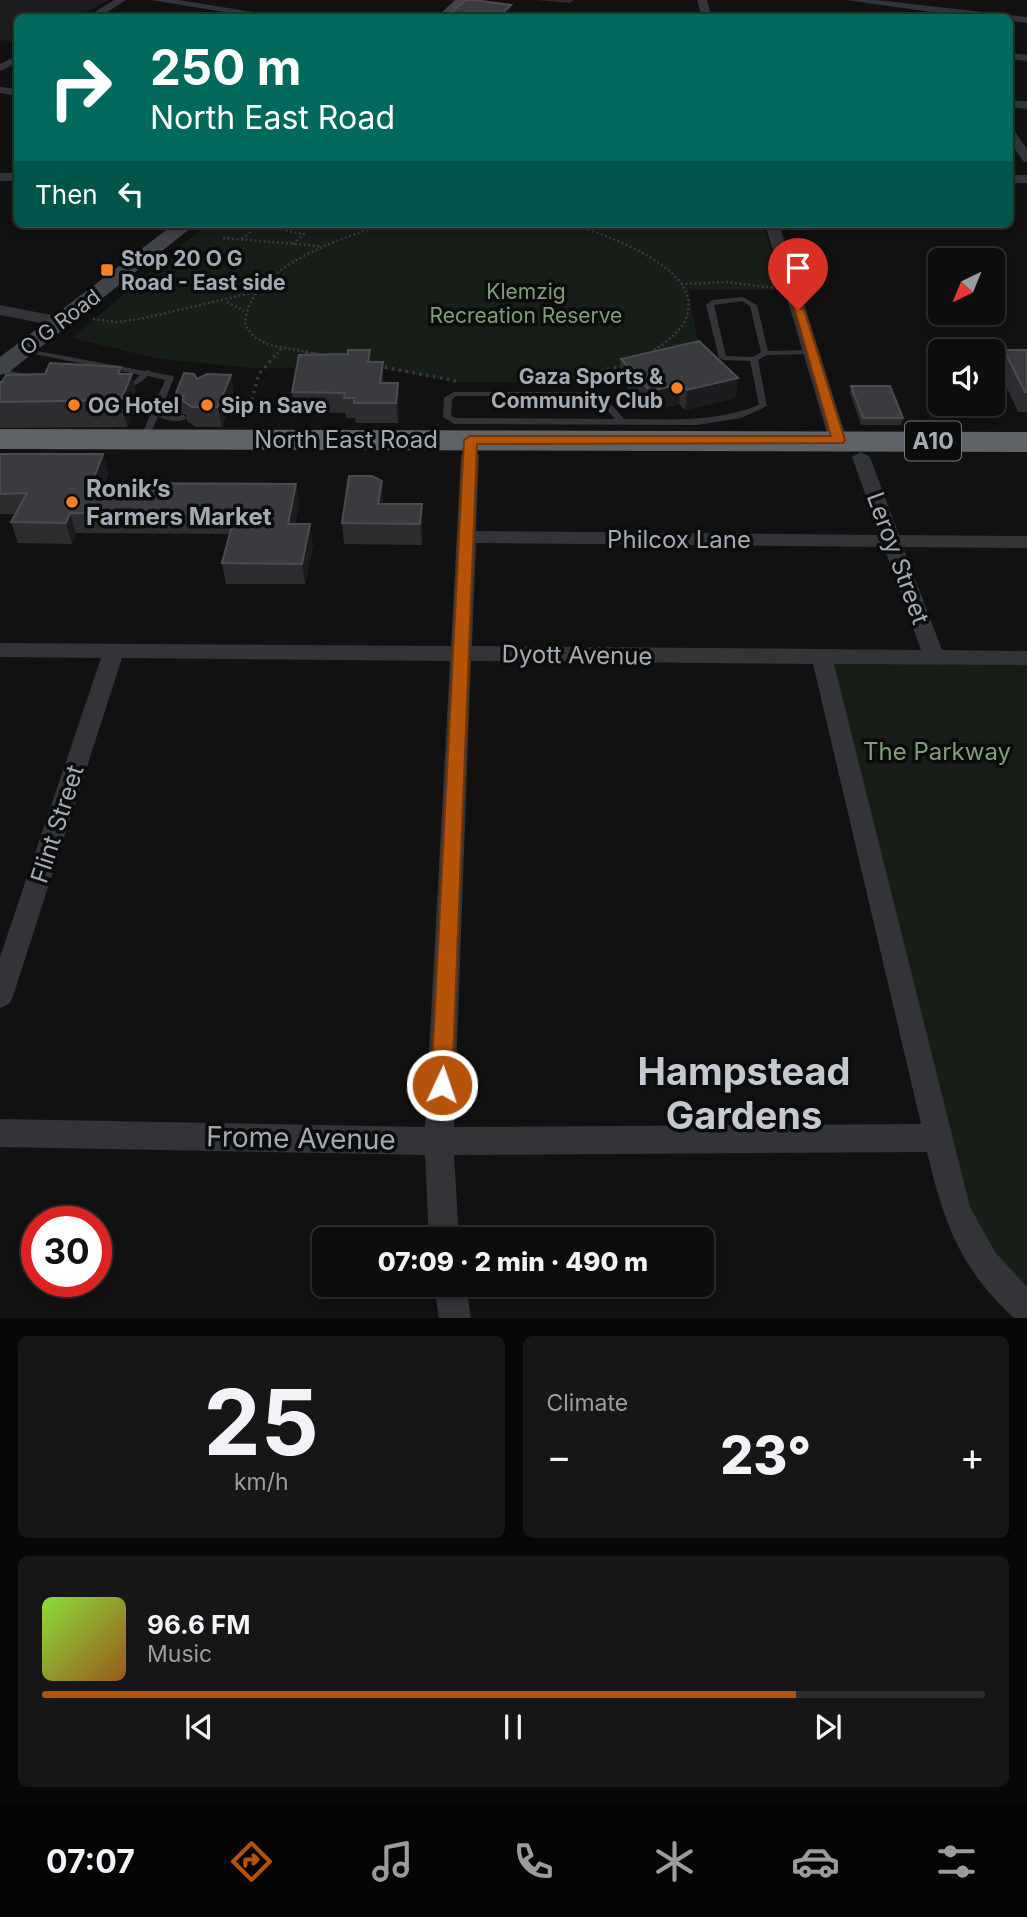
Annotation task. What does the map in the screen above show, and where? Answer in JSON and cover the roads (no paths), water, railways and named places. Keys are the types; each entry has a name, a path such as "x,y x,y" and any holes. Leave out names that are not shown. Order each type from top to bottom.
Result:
{"highway":[{"name":"North East Road","path":"0,439 149,426 192,427 243,439 470,447"},
{"name":"North East Road","path":"0,455 470,447 850,449 1027,442"},
{"name":"North East Road","path":"850,449 1027,458"}],"main road":[{"path":"447,14 463,0"},
{"name":"O G Road","path":"0,370 181,228"}],"street":[{"path":"97,14 121,0"},
{"path":"156,0 246,14"},
{"path":"851,0 923,4 980,14"},
{"path":"1013,137 1027,158"},
{"name":"Leroy Street","path":"773,228 811,352 850,449 892,541 935,659"},
{"path":"0,310 66,318"},
{"path":"443,1227 439,1141 470,447"},
{"name":"Philcox Lane","path":"466,537 1027,541"},
{"name":"Dyott Avenue","path":"0,650 935,659 1027,657"},
{"name":"Flint Street","path":"0,996 114,651"},
{"path":"822,658 955,1207 968,1242 996,1278 1027,1308"},
{"name":"Frome Avenue","path":"0,1133 439,1141 938,1138"},
{"path":"452,1297 455,1318"}],"lane":[{"path":"765,352 753,304 743,299 712,302 710,305 720,356 726,359 754,359 765,352 811,352"},
{"path":"24,350 183,380"},
{"path":"621,421 601,398 593,394 454,394 448,398 447,417 454,421 621,421 718,421 758,410 765,402 754,359"},
{"path":"0,370 35,379"},
{"path":"110,383 130,385 148,372"},
{"path":"149,426 170,379"}],"place":[{"name":"Stop 20 O G Road - East side","path":"107,270"},
{"name":"Gaza Sports & Community Club","path":"677,388"},
{"name":"OG Hotel","path":"74,405"},
{"name":"Sip n Save","path":"207,405"},
{"name":"Ronik’s Farmers Market","path":"72,502"}],"district":[{"name":"Hampstead Gardens","path":"744,1093"}],"park label":[{"name":"Klemzig Recreation Reserve","path":"526,303"},
{"name":"The Parkway","path":"937,751"}]}
